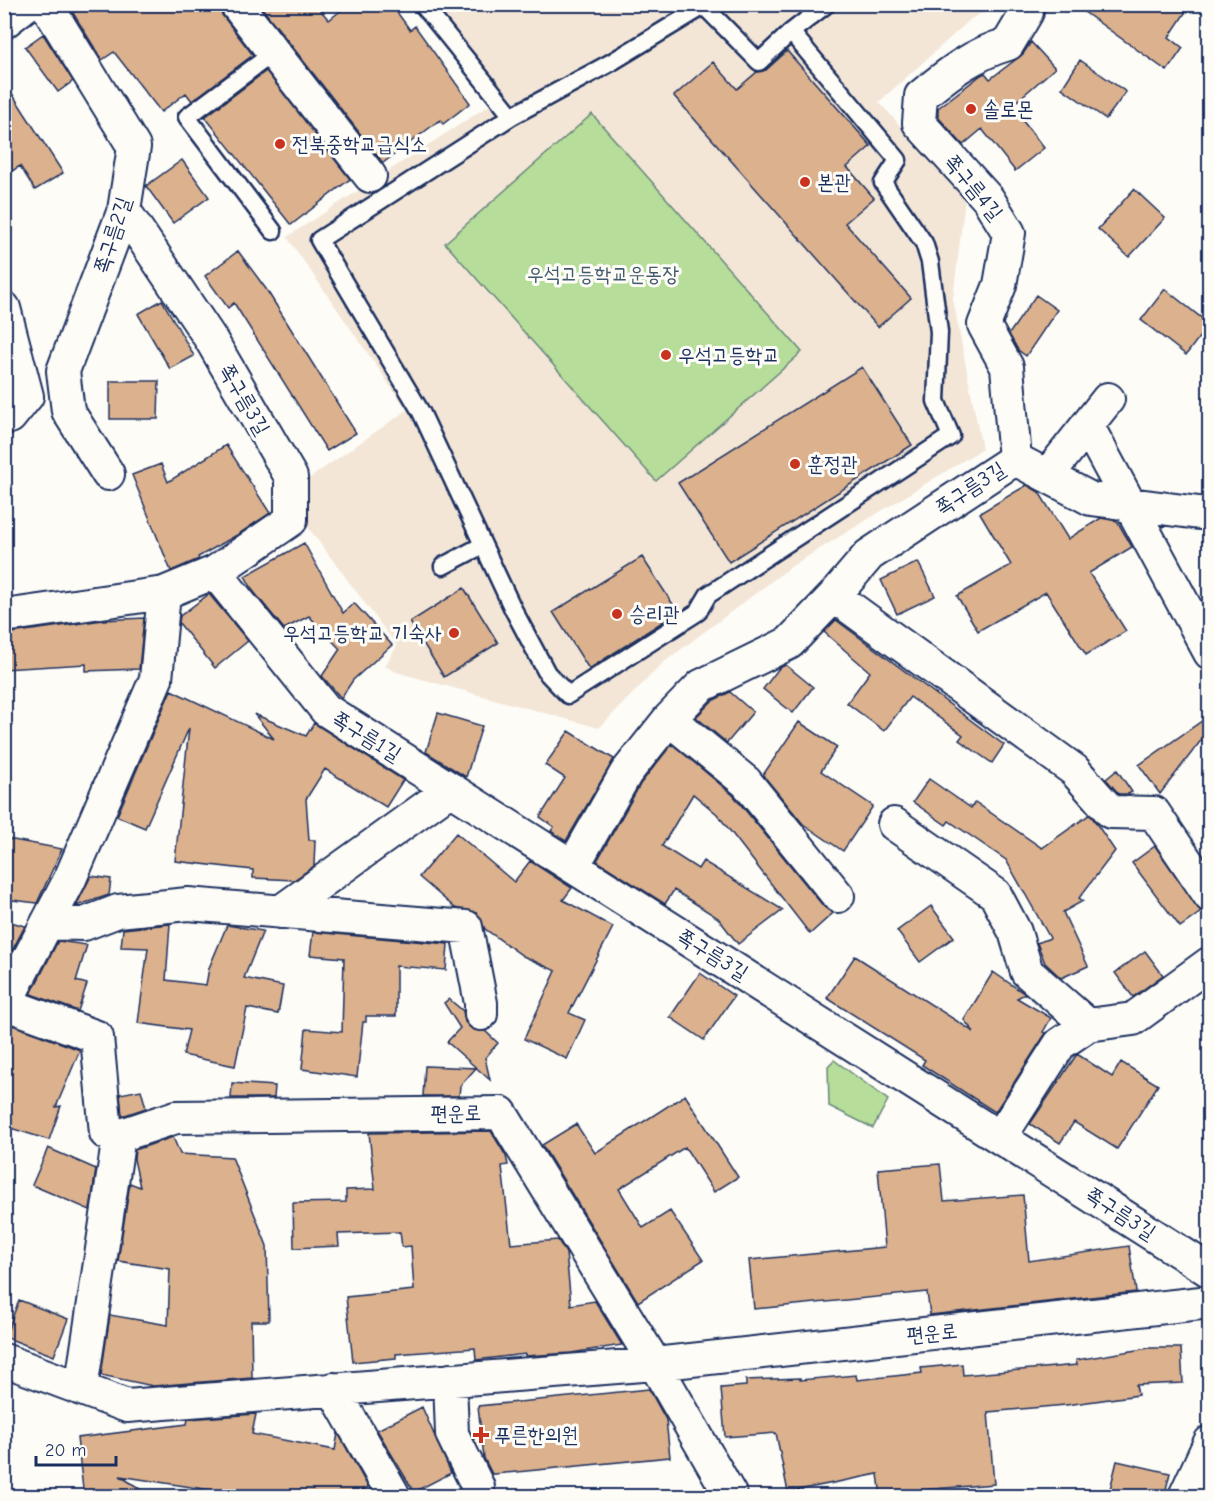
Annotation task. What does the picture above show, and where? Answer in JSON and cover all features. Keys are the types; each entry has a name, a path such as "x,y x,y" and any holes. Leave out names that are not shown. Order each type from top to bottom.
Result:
{"street":[{"path":"4,22 27,4"},
{"name":"쪽구름2길","path":"46,4 134,147 124,210 63,371 68,411 108,474"},
{"path":"236,4 370,176"},
{"name":"쪽구름4길","path":"1015,459 1007,367 984,325 1000,285 1009,233 988,200 919,123 921,96 955,68 983,51 1008,44 1027,12 1027,4"},
{"name":"쪽구름3길","path":"124,210 210,338 291,477 291,520 215,572"},
{"path":"4,308 27,396 10,417"},
{"path":"1047,476 1108,399"},
{"path":"1087,425 1209,653"},
{"name":"쪽구름3길","path":"1206,509 1091,499 1015,459 869,555 789,643 701,686 669,719 626,773 573,866 1001,1136 1209,1271"},
{"path":"4,616 164,592 215,572"},
{"name":"쪽구름1길","path":"215,572 326,710 573,866"},
{"path":"81,1389 119,1136 106,1132 97,1037 5,1005 70,879 156,678 164,592"},
{"path":"834,596 1074,770 1111,812 1154,813 1209,896"},
{"path":"669,719 747,782 838,896"},
{"path":"280,912 452,789"},
{"path":"894,824 995,894 1015,932 1027,972 1088,1025"},
{"path":"47,923 84,924 118,911 188,904 466,927 481,1003 481,1014"},
{"path":"1001,1136 1060,1044 1088,1025 1133,1019 1209,963"},
{"name":"편운로","path":"119,1136 176,1117 501,1113 655,1364 731,1497"},
{"name":"편운로","path":"4,1360 127,1406 655,1364 1209,1302"},
{"path":"450,1380 452,1434 478,1487 478,1497"},
{"path":"333,1389 394,1497"},
{"path":"1185,1497 1209,1442"}],"lane":[{"path":"422,4 512,116"},
{"path":"791,32 898,160 882,183 924,243 930,262 939,332 936,401 951,436 708,595 698,612 568,695 547,673 483,545 421,412 319,240 512,116 610,63 704,6 759,62 791,32 827,4"},
{"path":"273,52 188,117 273,231"},
{"path":"443,567 483,545"}],"shaded area":[{"name":"우석고등학교","path":"410,5 988,5 986,11 971,19 879,102 965,198 953,299 982,449 792,566 663,663 599,728 396,672 385,666 397,646 304,522 304,482 407,410 287,237 491,104"}],"green space":[{"name":"우석고등학교운동장","path":"592,114 802,352 656,481 445,243"},
{"path":"834,1060 888,1100 873,1128 829,1106 828,1066"}],"building":[{"path":"84,4 218,4 222,15 253,55 192,101 186,93 161,112 114,52 102,60 73,13"},
{"path":"259,4 315,4 329,20 349,4 391,4 410,30 415,26 470,103 443,124 440,120 383,163"},
{"path":"1073,4 1191,4 1169,37 1183,48 1167,71"},
{"path":"43,34 73,81 58,92 25,47"},
{"path":"1031,42 1055,68 1011,106 1044,148 1015,171 982,129 963,145 938,117 938,108 981,75 985,73 990,79 1023,54"},
{"name":"본관","path":"787,51 871,146 847,167 874,198 845,223 911,298 878,327 674,96 713,62 737,89 757,72 766,70"},
{"path":"1080,60 1126,92 1106,119 1062,88"},
{"name":"전북중학교급식소","path":"266,71 350,179 291,225 205,117"},
{"path":"4,81 63,173 35,190 20,166 4,176"},
{"path":"182,160 209,197 173,223 146,186"},
{"path":"1134,189 1165,218 1129,257 1098,229"},
{"path":"238,251 266,289 356,433 327,451 234,303 228,308 205,276"},
{"path":"1165,289 1209,324 1186,355 1141,320"},
{"path":"1036,295 1057,310 1026,356 1018,350 1009,334"},
{"path":"162,300 194,356 170,369 138,314"},
{"name":"훈정관","path":"862,367 912,445 729,562 678,483"},
{"path":"110,381 159,381 158,419 110,419"},
{"path":"226,445 270,513 198,557 199,559 171,571 132,475 161,464 168,482"},
{"path":"1027,485 1039,492 1068,539 1101,518 1117,521 1132,547 1089,573 1126,631 1086,655 1046,592 978,631 957,596 1011,565 980,513"},
{"path":"304,543 343,613 354,603 392,645 353,680 341,698 322,676 340,649 309,616 284,629 254,592 245,576"},
{"name":"승리관","path":"642,557 678,612 589,669 553,612"},
{"path":"918,562 935,596 897,614 881,580"},
{"name":"우석고등학교 기숙사","path":"464,588 498,643 444,677 410,622"},
{"path":"209,594 248,641 215,668 179,623 180,616"},
{"path":"144,618 139,669 86,671 86,664 4,669 4,634 103,620"},
{"path":"836,620 1004,745 992,763 959,740 963,735 910,697 884,731 847,703 870,672 824,632"},
{"path":"786,665 813,687 793,713 763,689 779,668"},
{"path":"171,690 274,739 254,714 306,736 314,723 403,780 386,807 325,769 306,799 309,840 315,840 314,866 294,880 253,878 253,870 175,861 189,728 145,828 117,816"},
{"path":"730,692 753,712 727,743 696,717 712,701"},
{"path":"438,713 482,726 466,777 426,752"},
{"path":"1209,716 1209,730 1160,794 1139,765"},
{"path":"799,722 837,747 821,771 873,806 843,851 803,824 763,775"},
{"path":"569,731 614,759 566,841 551,831 554,827 540,817 565,778 545,765"},
{"path":"672,744 733,795 824,907 833,913 810,934 717,814 693,794 662,846 698,869 703,861 783,910 738,944 718,918 674,890 665,904 597,861 641,783"},
{"path":"1117,770 1132,792 1119,794 1106,779"},
{"path":"929,779 971,808 975,802 1042,848 1089,815 1092,817 1115,851 1079,898 1083,901 1063,912 1088,966 1061,978 1045,963 1037,943 1050,938 1006,860 949,821 946,825 913,802"},
{"path":"456,833 514,882 530,861 572,888 563,900 613,927 569,1013 585,1020 567,1059 524,1039 556,971 523,956 485,929 477,913 455,908 419,877"},
{"path":"8,839 62,849 37,903 4,899 4,854"},
{"path":"1155,846 1201,912 1180,927 1132,863"},
{"path":"91,876 111,879 109,895 76,906"},
{"path":"931,906 954,937 920,962 897,931"},
{"path":"4,920 25,926 4,966"},
{"path":"170,924 166,980 206,985 209,968 227,925 263,931 244,978 283,986 278,1014 247,1008 235,1066 183,1055 189,1030 138,1023 148,948 121,947 123,929"},
{"path":"313,932 448,944 446,970 396,966 396,1016 366,1016 366,1022 363,1022 357,1077 302,1069 306,1029 342,1032 344,958 310,955"},
{"path":"58,941 87,945 76,981 87,984 78,1011 31,994"},
{"path":"1145,951 1163,975 1133,997 1115,973"},
{"path":"855,956 974,1032 964,1020 993,972 1025,994 1017,998 1051,1018 1043,1032 1046,1033 995,1112 922,1065 925,1060 827,998"},
{"path":"700,973 734,996 704,1040 670,1017"},
{"path":"449,999 463,1011 465,1022 472,1029 485,1031 498,1043 485,1058 490,1080 447,1042 460,1028 444,1003"},
{"path":"7,1023 80,1050 56,1107 61,1106 49,1140 4,1126 4,1024"},
{"path":"1077,1054 1112,1077 1121,1062 1158,1085 1117,1149 1074,1122 1060,1143 1030,1124"},
{"path":"425,1066 476,1068 460,1086 459,1096 423,1096"},
{"path":"232,1083 275,1086 274,1098 231,1098"},
{"path":"141,1090 146,1108 122,1116 120,1094"},
{"path":"685,1095 738,1177 714,1192 685,1147 619,1189 643,1228 670,1211 703,1260 638,1302 542,1145 576,1124 595,1153"},
{"path":"491,1131 506,1156 508,1165 502,1166 511,1244 558,1240 566,1253 571,1305 595,1301 622,1345 571,1353 525,1356 525,1354 476,1360 475,1348 396,1354 396,1358 353,1362 346,1297 414,1290 411,1246 402,1247 400,1232 338,1234 339,1246 294,1248 293,1203 346,1202 346,1190 375,1189 369,1133"},
{"path":"173,1137 180,1154 232,1157 267,1246 269,1321 251,1321 252,1378 153,1386 101,1375 110,1315 168,1325 170,1269 118,1261 130,1183 140,1187 134,1159 135,1150"},
{"path":"48,1148 96,1169 90,1210 32,1185"},
{"path":"940,1164 944,1201 1023,1195 1029,1261 1129,1246 1136,1292 930,1315 927,1292 754,1309 749,1260 885,1247 878,1169"},
{"path":"19,1300 68,1319 54,1356 5,1337"},
{"path":"1149,1348 1181,1348 1183,1383 1136,1385 1138,1395 1066,1405 988,1412 994,1484 922,1490 923,1497 881,1497 878,1474 788,1492 776,1433 725,1437 721,1388 746,1386 746,1380 800,1378 800,1380 856,1375 857,1380 922,1373 921,1368 962,1364 963,1375 1077,1365 1076,1360"},
{"path":"649,1389 666,1420 670,1457 495,1474 492,1474 484,1458 478,1406"},
{"path":"422,1407 451,1473 414,1492 377,1430"},
{"path":"256,1414 252,1434 335,1450 338,1433 368,1487 352,1497 256,1497 120,1476 153,1497 84,1497 77,1438 187,1424 188,1419"},
{"path":"1117,1461 1170,1473 1164,1497 1124,1497 1109,1493"}],"place":[{"name":"솔로몬","path":"971,109"},
{"name":"전북중학교급식소","path":"280,144"},
{"name":"본관","path":"805,182"},
{"name":"우석고등학교","path":"666,355"},
{"name":"훈정관","path":"795,464"},
{"name":"승리관","path":"617,614"},
{"name":"우석고등학교 기숙사","path":"454,633"},
{"name":"푸른한의원","path":"481,1435"}]}
